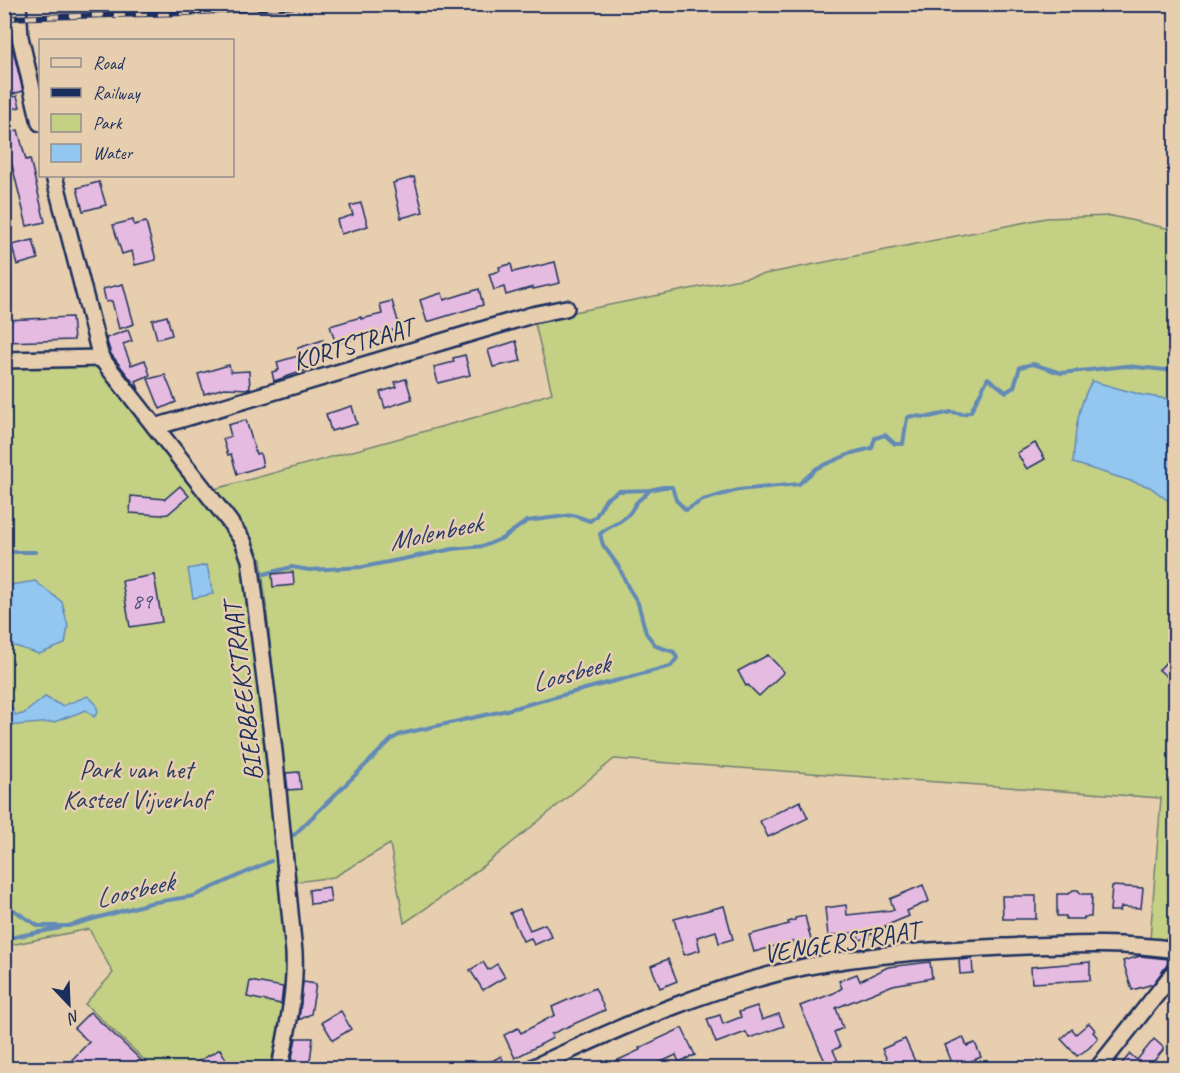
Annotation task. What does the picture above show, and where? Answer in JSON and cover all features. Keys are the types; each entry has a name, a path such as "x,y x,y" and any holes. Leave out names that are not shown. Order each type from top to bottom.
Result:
{"street":[{"path":"18,4 20,37 34,70 39,114"},
{"name":"BIERBEEKSTRAAT","path":"54,177 101,358 243,541 253,574 274,750 294,952 293,994 280,1068"},
{"name":"KORTSTRAAT","path":"155,427 532,315 566,309"},
{"path":"4,360 101,358"},
{"name":"VENGERSTRAAT","path":"532,1068 690,999 778,973 826,963 914,952 1090,944 1135,945 1176,950"},
{"path":"1098,1068 1176,970"}],"green space":[{"path":"1112,216 1175,230 1175,942 1150,939 1161,798 614,759 484,865 404,923 390,844 334,877 296,882 261,560 248,532 215,489 498,411 552,393 534,320 1046,218"},
{"name":"Park van het Kasteel Vijverhof","path":"92,361 231,538 241,555 245,572 289,975 270,1068 153,1068 85,1004 113,973 89,929 5,946 4,363"}],"water":[{"path":"1092,381 1142,395 1175,400 1175,506 1150,487 1073,463 1080,410"},
{"path":"207,565 213,594 193,598 188,569"},
{"path":"35,581 62,602 68,627 65,644 39,654 5,643 5,586"},
{"path":"5,692 15,715 23,714 45,697 62,706 88,696 96,704 98,712 94,717 86,710 54,722 5,726"}],"building":[{"path":"13,50 23,91 13,94 4,64 4,52"},
{"path":"17,96 20,107 4,111 4,100"},
{"path":"18,130 26,160 30,159 45,222 27,226 9,153 4,154 4,134"},
{"path":"414,177 423,212 401,218 393,183"},
{"path":"99,182 106,205 83,211 77,188"},
{"path":"361,203 368,226 341,234 337,220 353,215 350,206"},
{"path":"133,220 134,225 146,222 156,260 135,265 132,251 122,254 113,225"},
{"path":"33,240 38,259 17,265 12,245"},
{"path":"555,262 560,283 533,289 533,287 506,295 504,287 494,290 489,274 500,271 499,267 511,264 513,272"},
{"path":"123,284 134,324 119,329 112,301 106,302 103,289"},
{"path":"479,289 483,305 427,322 420,300 442,293 444,300"},
{"path":"392,301 400,328 336,344 330,326 382,314 380,304"},
{"path":"167,316 172,335 157,339 152,320"},
{"path":"72,317 74,340 4,342 4,320"},
{"path":"128,330 132,341 123,344 131,365 145,360 150,375 136,381 139,390 111,354 106,338"},
{"path":"323,340 328,358 311,363 312,368 274,381 272,372 279,370 277,362 298,356 298,348"},
{"path":"516,341 521,361 493,367 488,350"},
{"path":"465,355 470,375 438,383 434,367 454,362 453,358"},
{"path":"229,365 231,372 249,371 250,389 224,388 204,394 198,374"},
{"path":"165,375 176,402 160,409 148,379"},
{"path":"406,379 412,399 385,408 380,392 397,387 395,382"},
{"path":"352,406 357,424 331,431 326,414"},
{"path":"246,420 256,454 260,453 263,466 237,474 231,454 228,455 223,439 231,436 228,425"},
{"path":"1035,443 1045,459 1027,469 1017,453"},
{"path":"180,486 189,496 168,514 130,513 131,496 165,499"},
{"path":"293,572 294,585 273,587 272,574"},
{"path":"154,575 162,622 130,627 122,581"},
{"path":"1176,651 1176,684 1159,670"},
{"path":"768,655 784,672 759,696 748,685 746,686 738,671"},
{"path":"299,772 301,789 288,790 286,773"},
{"path":"800,801 808,818 768,837 760,821"},
{"path":"923,885 929,901 907,911 909,916 885,926 887,931 869,934 869,938 859,940 858,932 828,936 825,908 846,905 847,915 894,910 890,899"},
{"path":"1112,886 1143,888 1141,908 1121,907 1120,911 1110,911"},
{"path":"329,887 331,902 310,904 309,890"},
{"path":"1073,890 1078,890 1081,894 1092,894 1091,917 1066,919 1066,916 1057,916 1057,894 1069,894"},
{"path":"1002,896 1036,896 1036,919 1003,919"},
{"path":"724,906 733,939 719,943 716,931 697,937 700,950 684,955 674,919"},
{"path":"520,909 530,930 545,924 552,937 534,945 531,938 523,941 510,913"},
{"path":"805,916 812,944 794,948 793,941 754,952 749,935 789,924 788,922 795,918"},
{"path":"1140,956 1168,959 1167,965 1153,984 1132,990 1123,961"},
{"path":"668,959 677,981 660,988 651,966"},
{"path":"972,959 973,973 960,974 959,960"},
{"path":"483,962 488,970 497,964 505,977 483,990 470,970"},
{"path":"930,962 932,978 893,985 836,1008 843,1028 834,1032 840,1047 833,1050 841,1068 828,1068 800,1006 834,993 842,988 839,981 857,974 860,981 888,967"},
{"path":"1090,962 1090,980 1032,983 1031,967"},
{"path":"250,981 283,987 281,1004 247,997"},
{"path":"303,982 316,984 311,1014 299,1020"},
{"path":"595,988 605,1010 551,1034 553,1038 515,1058 504,1035 518,1028 521,1033 555,1015 552,1007"},
{"path":"757,1006 762,1020 779,1014 784,1026 749,1038 746,1032 716,1043 707,1019 720,1015 723,1024 741,1017 739,1012"},
{"path":"341,1011 351,1029 333,1040 322,1022"},
{"path":"90,1012 142,1061 134,1068 64,1068 89,1042 74,1028"},
{"path":"1089,1023 1098,1038 1077,1056 1061,1039 1072,1029 1076,1034"},
{"path":"682,1028 695,1055 679,1062 676,1055 648,1068 601,1068 640,1050 639,1048"},
{"path":"963,1037 967,1046 975,1043 981,1057 954,1068 945,1045"},
{"path":"296,1038 313,1038 309,1068 290,1068"},
{"path":"905,1039 918,1068 891,1068 882,1049"},
{"path":"1154,1039 1163,1047 1163,1050 1148,1068 1118,1068 1130,1054 1137,1060"},
{"path":"220,1049 231,1068 187,1068"},
{"path":"501,1056 507,1068 476,1068 494,1060"}],"waterway":[{"name":"Molenbeek","path":"264,574 292,567 309,570 363,567 453,549 484,546 503,538 527,521 573,515 590,521 596,516 606,499 618,491 672,487 676,500 686,510 703,500 738,490 799,484 817,468 852,453 872,448 875,438 885,435 895,444 903,444 907,418 911,416 929,417 951,412 964,414 971,411 988,378 1006,392 1014,387 1020,367 1033,364 1061,373 1126,366 1176,371"},
{"name":"Loosbeek","path":"294,835 392,739 401,734 503,711 671,666 677,658 674,652 656,646 646,633 638,603 619,567 603,545 600,534 625,517 650,490"},
{"name":"Molenbeek","path":"4,552 35,552"},
{"name":"Loosbeek","path":"4,907 12,909 38,926 68,926 150,903 194,896 271,861"},
{"path":"4,939 60,928"}],"railway":[{"path":"4,18 185,13 332,4"}]}
